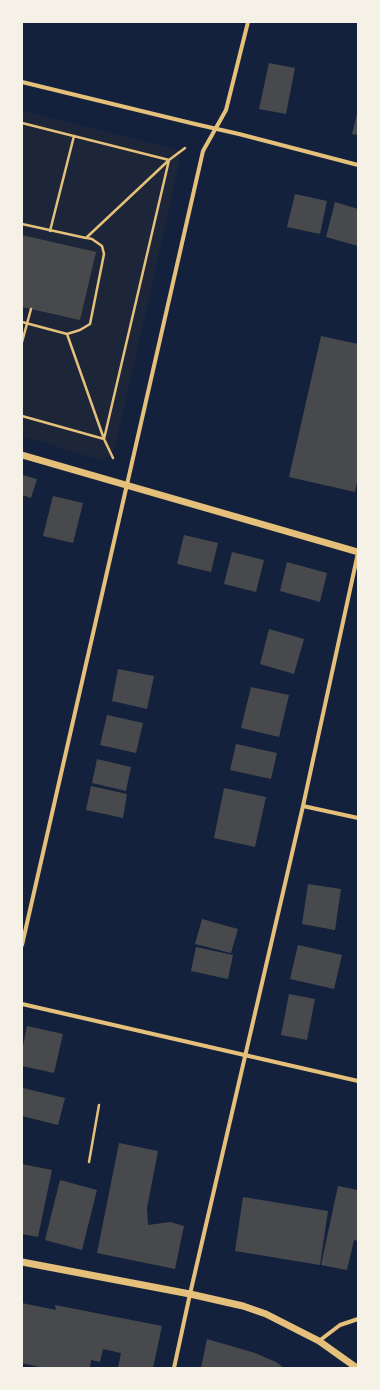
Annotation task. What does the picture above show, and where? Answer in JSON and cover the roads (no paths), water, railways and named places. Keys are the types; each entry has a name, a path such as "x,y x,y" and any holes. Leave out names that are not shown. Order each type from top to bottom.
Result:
{"street":[{"path":"22,945 202,151 216,129 230,99 248,22"},
{"path":"22,82 358,164"},
{"path":"22,455 358,553 303,806 174,1368"},
{"path":"303,806 358,818"},
{"path":"22,1004 358,1081"},
{"path":"22,1262 190,1294 243,1306 260,1312 319,1341 357,1368"},
{"path":"319,1341 340,1325 358,1319"}]}
